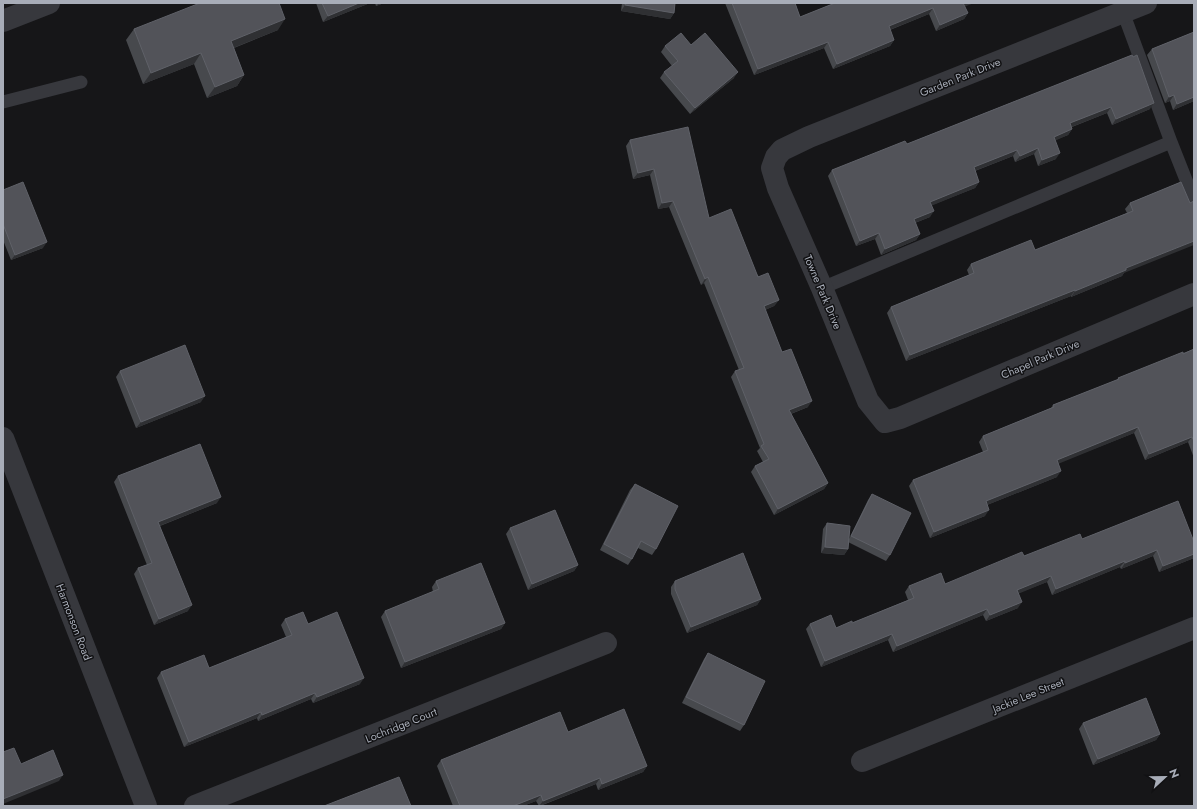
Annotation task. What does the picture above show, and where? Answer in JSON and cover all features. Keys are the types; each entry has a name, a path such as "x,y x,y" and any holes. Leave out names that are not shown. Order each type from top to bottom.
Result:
{"street":[{"path":"3,21 49,3"},
{"name":"Garden Park Drive","path":"776,157 782,150 809,137 1146,3"},
{"name":"Towne Park Drive","path":"776,157 772,168 778,188 822,288 868,401 884,422"},
{"name":"Chapel Park Drive","path":"884,422 900,418 1194,294"},
{"name":"Harmonson Road","path":"3,438 146,806"},
{"name":"Jackie Lee Street","path":"862,761 1194,628"},
{"name":"Lochridge Court","path":"195,806 606,643"}],"lane":[{"path":"1123,12 1194,200"},
{"path":"3,102 81,82"},
{"path":"822,288 1171,142"}],"building":[{"path":"200,3 279,3 285,19 231,41 244,75 215,87 201,53 151,73 134,29"},
{"path":"322,3 359,3 328,16"},
{"path":"626,3 675,3 674,13 625,5"},
{"path":"732,3 795,3 800,17 835,3 963,3 968,13 940,25 933,8 889,26 894,40 837,64 828,42 758,69"},
{"path":"1194,32 1194,97 1177,104 1174,95 1169,97 1152,49"},
{"path":"681,33 691,45 705,33 738,72 695,108 664,72 678,61 665,46"},
{"path":"1132,55 1133,57 1137,55 1154,103 1116,119 1111,107 1070,123 1072,129 1054,137 1060,153 1042,160 1038,148 1020,156 1017,150 974,167 979,182 930,202 934,211 914,219 920,234 885,249 879,233 860,241 832,170 905,141 907,144"},
{"path":"688,127 709,218 731,209 758,277 768,273 779,300 764,306 782,352 791,349 812,401 789,410 828,483 778,509 755,466 769,459 761,446 764,444 735,371 744,368 708,277 705,279 673,201 662,203 654,169 638,173 630,140"},
{"path":"23,182 47,242 15,255 3,224 3,190"},
{"path":"1181,182 1190,203 1194,201 1194,241 1126,268 1126,270 1075,291 910,355 891,307 974,273 971,264 1031,240 1035,250 1133,211 1130,203"},
{"path":"185,345 205,396 141,422 120,371"},
{"path":"1194,349 1194,441 1192,437 1149,454 1138,427 1057,460 1061,471 986,501 989,510 934,532 913,480 988,450 983,436 1054,407 1053,405 1119,379 1118,378"},
{"path":"200,444 221,497 158,522 192,605 159,619 138,568 152,563 118,476"},
{"path":"635,484 678,506 656,549 641,541 632,559 604,544"},
{"path":"872,494 911,513 890,555 851,536"},
{"path":"1178,501 1194,542 1194,554 1163,566 1157,550 1125,563 1125,561 1056,589 1051,576 1017,590 1022,602 990,615 987,609 897,646 892,634 825,661 810,624 831,615 836,628 852,621 852,623 914,598 909,586 941,573 945,584 1022,552 1024,556 1080,534 1082,539"},
{"path":"555,510 578,565 532,584 510,528"},
{"path":"827,523 850,526 848,549 825,547"},
{"path":"743,553 761,599 691,627 675,589 675,581"},
{"path":"481,563 505,623 405,662 385,611 439,589 436,581"},
{"path":"303,612 308,624 337,612 364,678 317,697 315,693 262,715 261,712 189,742 161,672 204,655 209,668 292,635 285,619"},
{"path":"708,653 765,681 744,725 686,697"},
{"path":"1146,698 1160,734 1098,759 1083,723"},
{"path":"624,709 647,766 602,784 600,778 543,801 541,795 513,806 460,806 441,760 560,712 568,732"},
{"path":"14,748 21,764 53,750 63,775 3,799 3,752"},
{"path":"399,777 411,806 324,806"}]}
